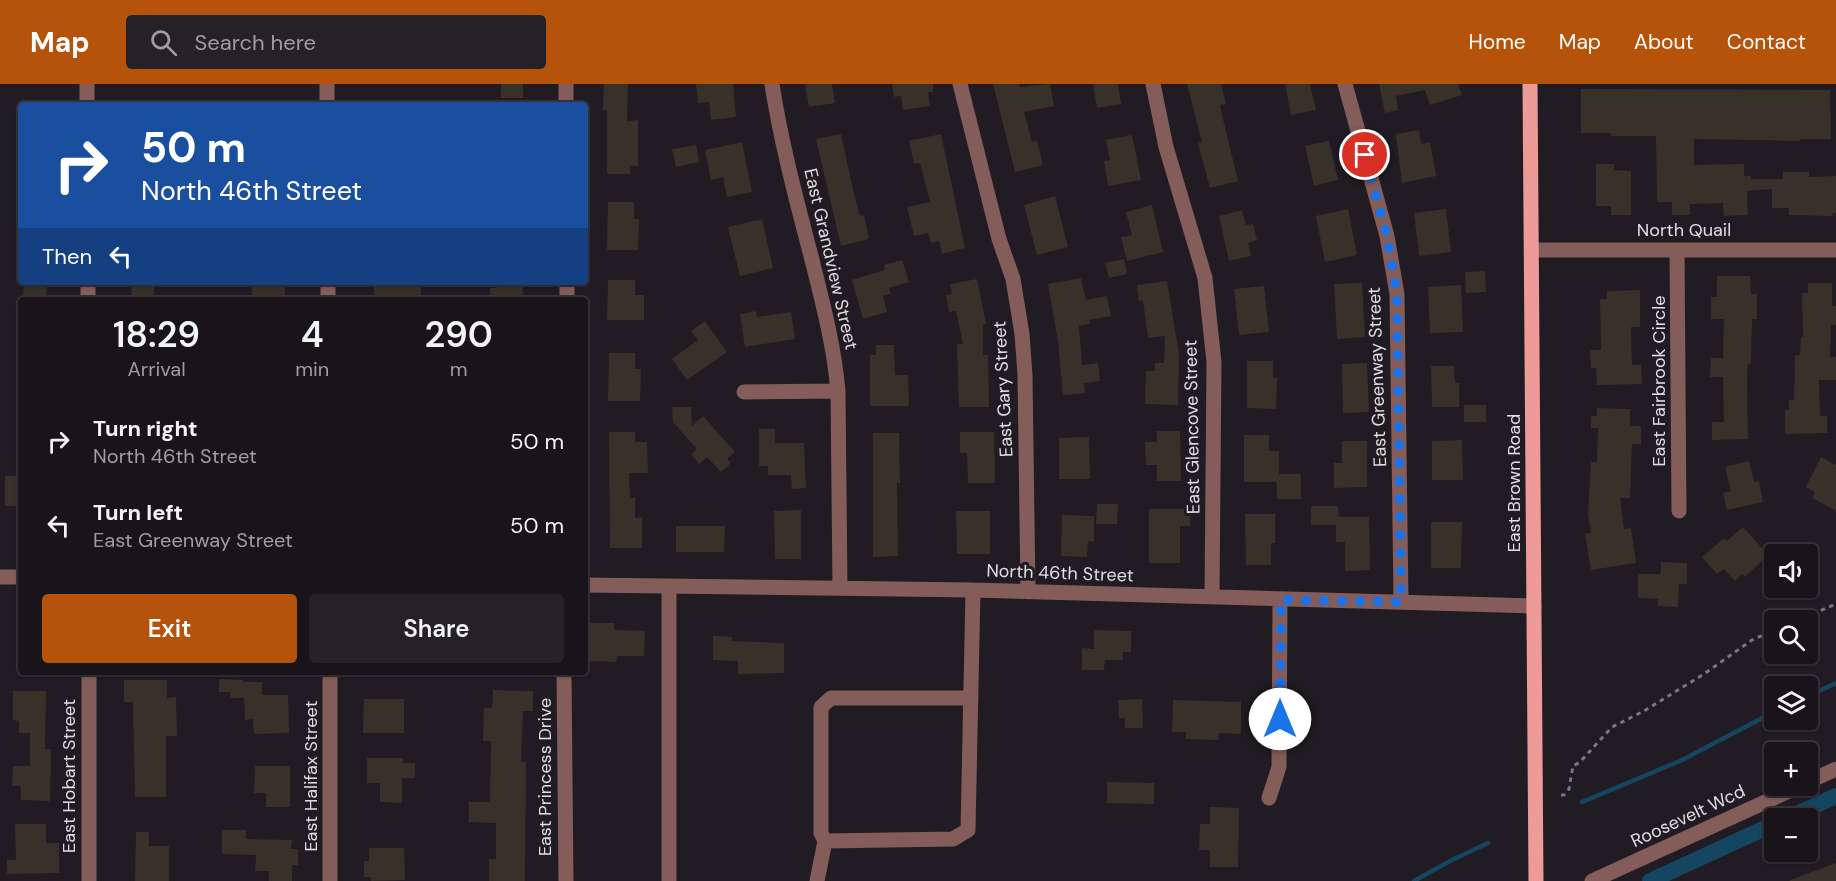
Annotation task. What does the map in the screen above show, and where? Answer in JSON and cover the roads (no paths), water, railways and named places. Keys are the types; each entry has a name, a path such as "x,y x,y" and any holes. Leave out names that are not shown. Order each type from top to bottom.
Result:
{"main road":[{"name":"East Brown Road","path":"1530,84 1536,881"}],"street":[{"path":"87,84 87,102"},
{"path":"327,84 327,102"},
{"path":"566,84 566,102"},
{"name":"East Grandview Street","path":"772,84 793,186 829,323 835,360 838,391 840,588"},
{"name":"East Gary Street","path":"960,84 996,228 1013,279 1022,334 1025,375 1028,592"},
{"name":"East Glencove Street","path":"1153,84 1166,147 1205,278 1214,362 1212,597"},
{"name":"East Greenway Street","path":"1346,84 1387,236 1397,294 1401,602"},
{"name":"North Quail","path":"1532,250 1836,250"},
{"name":"East Fairbrook Circle","path":"1677,250 1679,511"},
{"path":"744,392 838,391"},
{"path":"0,577 18,577"},
{"name":"North 46th Street","path":"588,585 973,590 1534,606"},
{"path":"669,586 669,881"},
{"path":"825,841 953,839 968,830 973,590"},
{"path":"1269,798 1280,767 1281,600"},
{"name":"East Hobart Street","path":"89,675 89,881"},
{"name":"East Halifax Street","path":"330,675 330,881"},
{"name":"East Princess Drive","path":"564,675 566,881"},
{"path":"817,881 825,841 821,833 821,707 831,698 971,698"},
{"path":"1818,778 1836,770"},
{"name":"Roosevelt Wcd","path":"1593,881 1778,796"}],"waterway":[{"path":"1818,691 1836,683"},
{"path":"1582,802 1680,761 1764,717"},
{"path":"1810,808 1836,796"},
{"path":"1650,881 1764,829"},
{"path":"1414,881 1488,843"}]}
